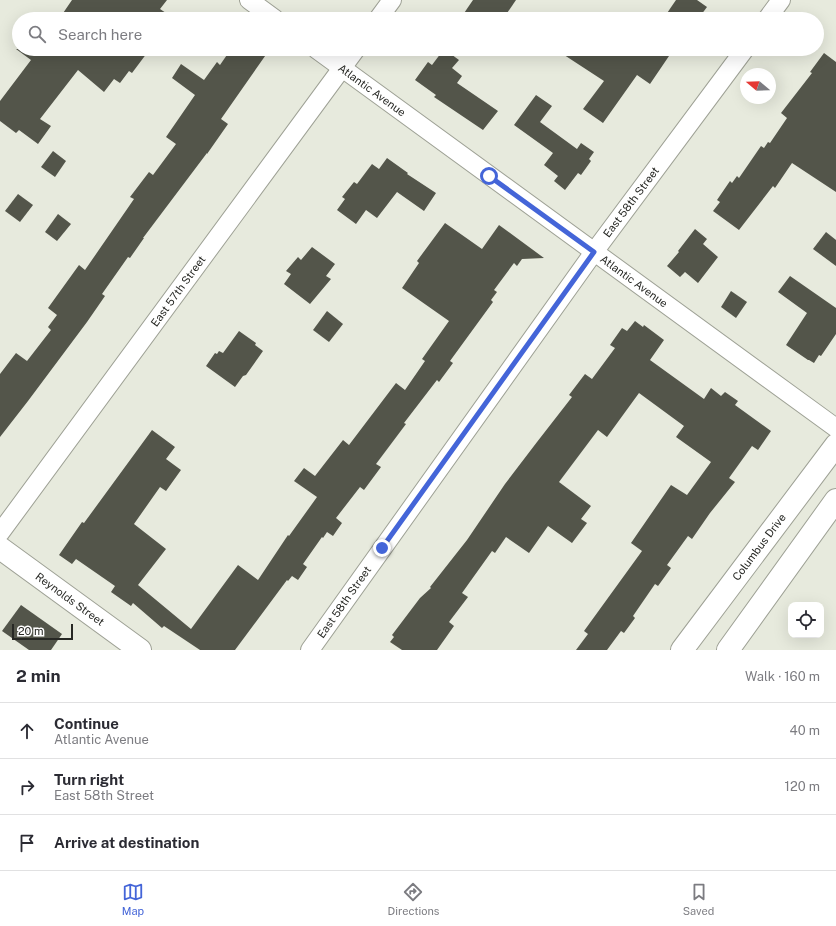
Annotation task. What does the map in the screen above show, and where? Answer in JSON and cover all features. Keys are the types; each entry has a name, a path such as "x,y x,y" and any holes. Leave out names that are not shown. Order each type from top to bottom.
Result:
{"street":[{"path":"249,0 265,12"},
{"path":"383,12 392,0"},
{"path":"772,12 781,0"},
{"name":"Atlantic Avenue","path":"326,56 836,428"},
{"name":"East 57th Street","path":"0,533 351,56"},
{"name":"East 58th Street","path":"310,650 594,252 740,56"},
{"name":"Columbus Drive","path":"682,650 836,445"},
{"path":"728,650 836,500"},
{"name":"Reynolds Street","path":"0,548 140,650"}],"building":[{"path":"72,0 167,0 160,9 164,12 64,12"},
{"path":"473,0 516,0 508,12 465,12"},
{"path":"676,0 697,0 707,7 703,12 668,12"},
{"path":"824,53 836,62 836,192 792,163 775,188 773,186 739,230 713,211 720,202 717,200 730,181 732,183 737,176 739,178 761,146 764,148 768,142 770,143 787,118 781,113 812,73 810,72 822,56 824,56"},
{"path":"26,56 145,56 132,73 129,71 120,83 114,79 104,92 78,70 40,119 51,126 38,144 19,130 16,133 0,121 0,101 31,60"},
{"path":"226,56 265,56 221,119 228,124 143,238 130,258 128,257 102,294 105,296 87,322 0,437 0,374 16,353 27,361 51,330 48,327 57,315 48,308 79,265 85,270 134,199 130,197 149,172 153,175 176,144 166,137 195,95 172,78 181,64 204,80 217,62 220,65"},
{"path":"439,56 454,56 459,60 452,68 462,76 457,83 498,111 483,130 434,97 436,95 415,80 428,62 432,65"},
{"path":"566,56 669,56 650,84 637,75 603,123 583,109 604,81"},
{"path":"536,95 552,106 540,122 577,149 581,143 594,152 589,159 591,161 581,175 578,173 565,190 554,181 558,176 544,165 553,153 514,125"},
{"path":"53,151 66,161 55,177 41,167"},
{"path":"387,158 408,173 407,174 436,193 424,211 397,192 377,218 366,210 356,224 337,210 345,199 342,197 354,182 357,184 372,164 379,169"},
{"path":"18,194 33,205 20,222 5,211"},
{"path":"58,214 71,224 57,241 45,232"},
{"path":"445,223 482,249 499,225 544,258 522,259 517,266 514,263 494,290 497,292 491,300 493,302 450,361 453,363 439,382 437,380 404,423 406,424 376,464 381,467 364,490 360,487 336,518 342,523 333,536 327,532 323,538 322,537 303,564 307,567 298,580 292,576 288,581 287,580 235,650 200,650 164,626 162,628 133,603 131,606 111,592 115,586 76,559 72,564 59,555 82,522 84,523 152,430 175,447 166,459 181,470 166,491 160,487 134,524 166,549 138,585 191,629 238,565 258,580 288,535 289,536 317,497 294,481 304,468 315,476 343,440 349,445 396,383 405,390 425,361 422,359 449,321 402,288 419,263 417,261"},
{"path":"695,229 707,239 703,244 718,257 698,283 685,272 680,277 667,266"},
{"path":"826,232 836,240 836,266 813,249"},
{"path":"312,247 335,264 326,276 331,279 310,304 284,284 291,274 286,271 298,257 301,260"},
{"path":"790,276 836,308 836,334 821,356 819,355 814,363 786,345 807,313 778,292"},
{"path":"731,291 747,302 736,318 721,307"},
{"path":"327,311 343,324 329,342 313,330"},
{"path":"635,321 643,327 644,325 664,340 650,360 704,399 711,388 721,396 725,392 738,401 735,405 771,431 758,450 752,446 729,478 735,482 710,513 692,539 688,536 667,565 671,568 658,586 655,584 633,616 635,618 624,633 621,631 607,650 576,650 588,634 584,631 642,551 631,543 671,485 687,495 711,462 676,437 684,426 639,393 607,437 598,430 559,482 591,506 581,519 587,523 572,543 548,526 529,553 506,537 495,553 492,551 462,593 468,597 449,622 454,626 437,650 402,650 390,642 394,637 392,635 420,598 431,588 430,587 467,540 505,484 572,397 569,395 585,374 592,379 615,348 610,345 622,328 627,331"},
{"path":"239,331 256,343 255,345 263,351 246,375 243,376 235,387 206,366 215,353 217,354 219,351 223,353"},
{"path":"21,605 62,634 51,650 29,650 2,631"}],"route":[{"path":"382,548 594,252 489,176"}]}
